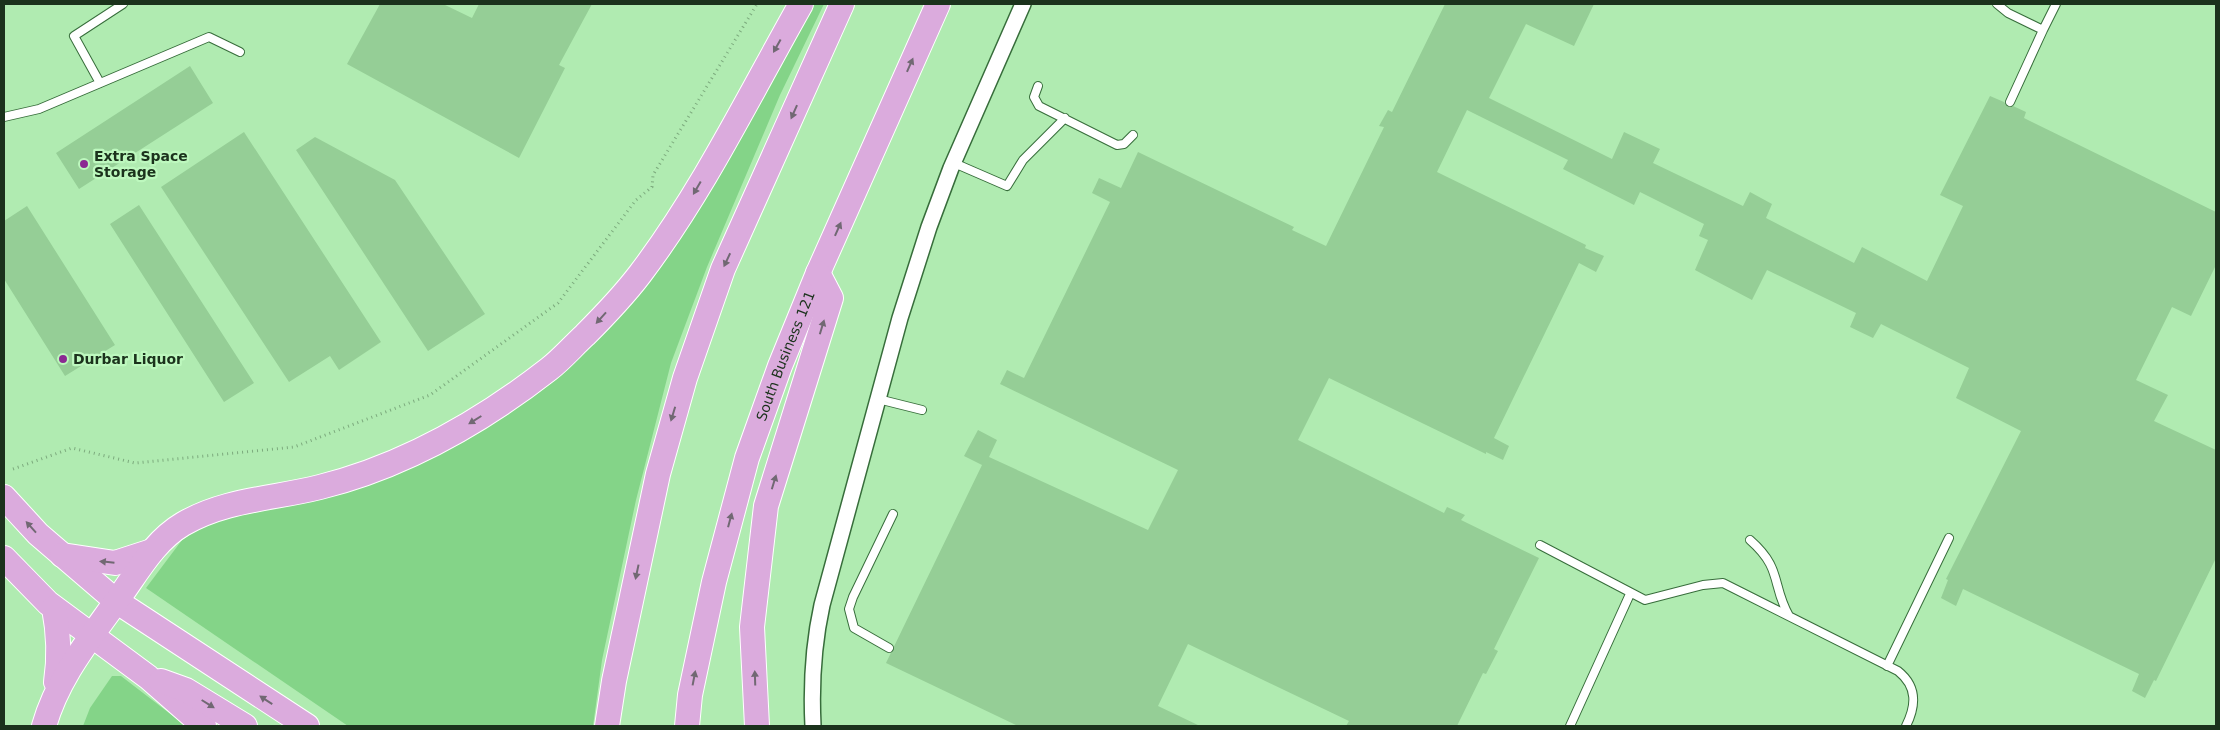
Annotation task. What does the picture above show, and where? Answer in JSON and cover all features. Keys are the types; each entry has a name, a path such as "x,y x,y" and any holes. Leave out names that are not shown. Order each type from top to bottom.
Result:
{"main road":[{"path":"44,726 63,677 90,635 152,551 180,526 210,510 243,501 320,487 384,466 458,432 510,399 552,367 639,276 675,225 801,4"},
{"path":"608,726 614,681 658,474 685,378 723,268 842,4"},
{"name":"South Business 121","path":"687,726 690,695 712,592 747,458 780,366 818,273 938,4"},
{"path":"757,726 752,627 766,506 832,298 818,273"},
{"path":"4,497 60,555 116,601 307,726"},
{"path":"60,555 115,563 152,551"},
{"path":"4,558 54,608 148,677 204,726"},
{"path":"54,608 60,635 60,654 54,701"},
{"path":"148,677 186,690 245,726"}],"street":[{"path":"813,726 811,684 817,628 831,566 915,270 954,163 1023,4"}],"lane":[{"path":"100,83 74,36 123,4"},
{"path":"1997,4 2008,13 2043,30"},
{"path":"2010,102 2056,4"},
{"path":"4,117 39,109 209,37 240,52"},
{"path":"1038,86 1034,97 1036,103 1064,118 1117,145 1124,144 1133,135"},
{"path":"954,163 1006,186 1023,160 1064,118"},
{"path":"878,399 922,410"},
{"path":"889,648 854,628 849,609 861,577 893,514"},
{"path":"1887,666 1949,538"},
{"path":"1750,540 1764,552 1770,562 1789,616"},
{"path":"1540,545 1630,594 1645,600 1703,585 1723,584 1789,616 1904,676 1913,688 1915,705 1906,726"},
{"path":"1570,726 1630,594"}],"path":[{"path":"13,469 72,448 135,463 294,447 430,395 558,303 636,200 652,187 653,175 757,4"}],"green space":[{"path":"806,4 824,4 780,95 707,267 671,363 636,500 602,660 593,726 348,726 146,588 182,540 205,524 358,483 596,332"},
{"path":"112,676 121,676 186,726 83,726 90,708"}],"building":[{"path":"380,4 443,4 472,18 479,4 592,4 559,65 565,68 519,158 347,64"},
{"path":"1445,4 1594,4 1574,46 1526,24 1489,98 1612,159 1624,132 1660,149 1653,163 1743,206 1750,192 1772,204 1766,218 1854,263 1862,247 1927,281 1963,206 1940,195 1990,96 2004,102 2008,107 2013,106 2026,112 2024,118 2216,212 2216,265 2191,316 2172,307 2136,380 2168,395 2154,421 2216,450 2216,558 2156,681 2154,680 2145,698 2132,691 2139,674 1963,589 1956,606 1941,598 1948,580 1946,579 2021,431 1956,398 1969,368 1881,324 1873,338 1850,327 1856,313 1767,270 1752,300 1695,270 1708,240 1699,236 1704,224 1640,192 1634,205 1563,169 1568,160 1467,110 1437,172 1586,245 1585,248 1604,256 1596,272 1579,263 1494,438 1509,446 1503,460 1486,452 1486,454 1329,378 1298,440 1444,513 1447,507 1465,515 1461,520 1539,558 1494,649 1498,651 1486,674 1483,673 1457,726 1346,726 1349,721 1188,644 1158,706 1200,726 1018,726 886,663 982,465 964,456 978,430 997,440 989,457 1148,530 1178,470 1000,384 1007,370 1024,378 1110,202 1092,193 1099,178 1121,188 1138,152 1294,227 1292,230 1326,246 1384,127 1379,126 1388,110 1392,112"},
{"path":"190,66 213,103 79,189 56,153"},
{"path":"244,132 381,342 339,370 330,356 289,382 161,187"},
{"path":"315,137 395,180 485,314 428,351 296,150"},
{"path":"139,205 254,383 224,402 110,224"},
{"path":"27,206 115,345 65,376 4,279 4,221"}],"place":[{"name":"Extra Space Storage","path":"84,164"},
{"name":"Durbar Liquor","path":"63,359"}]}
